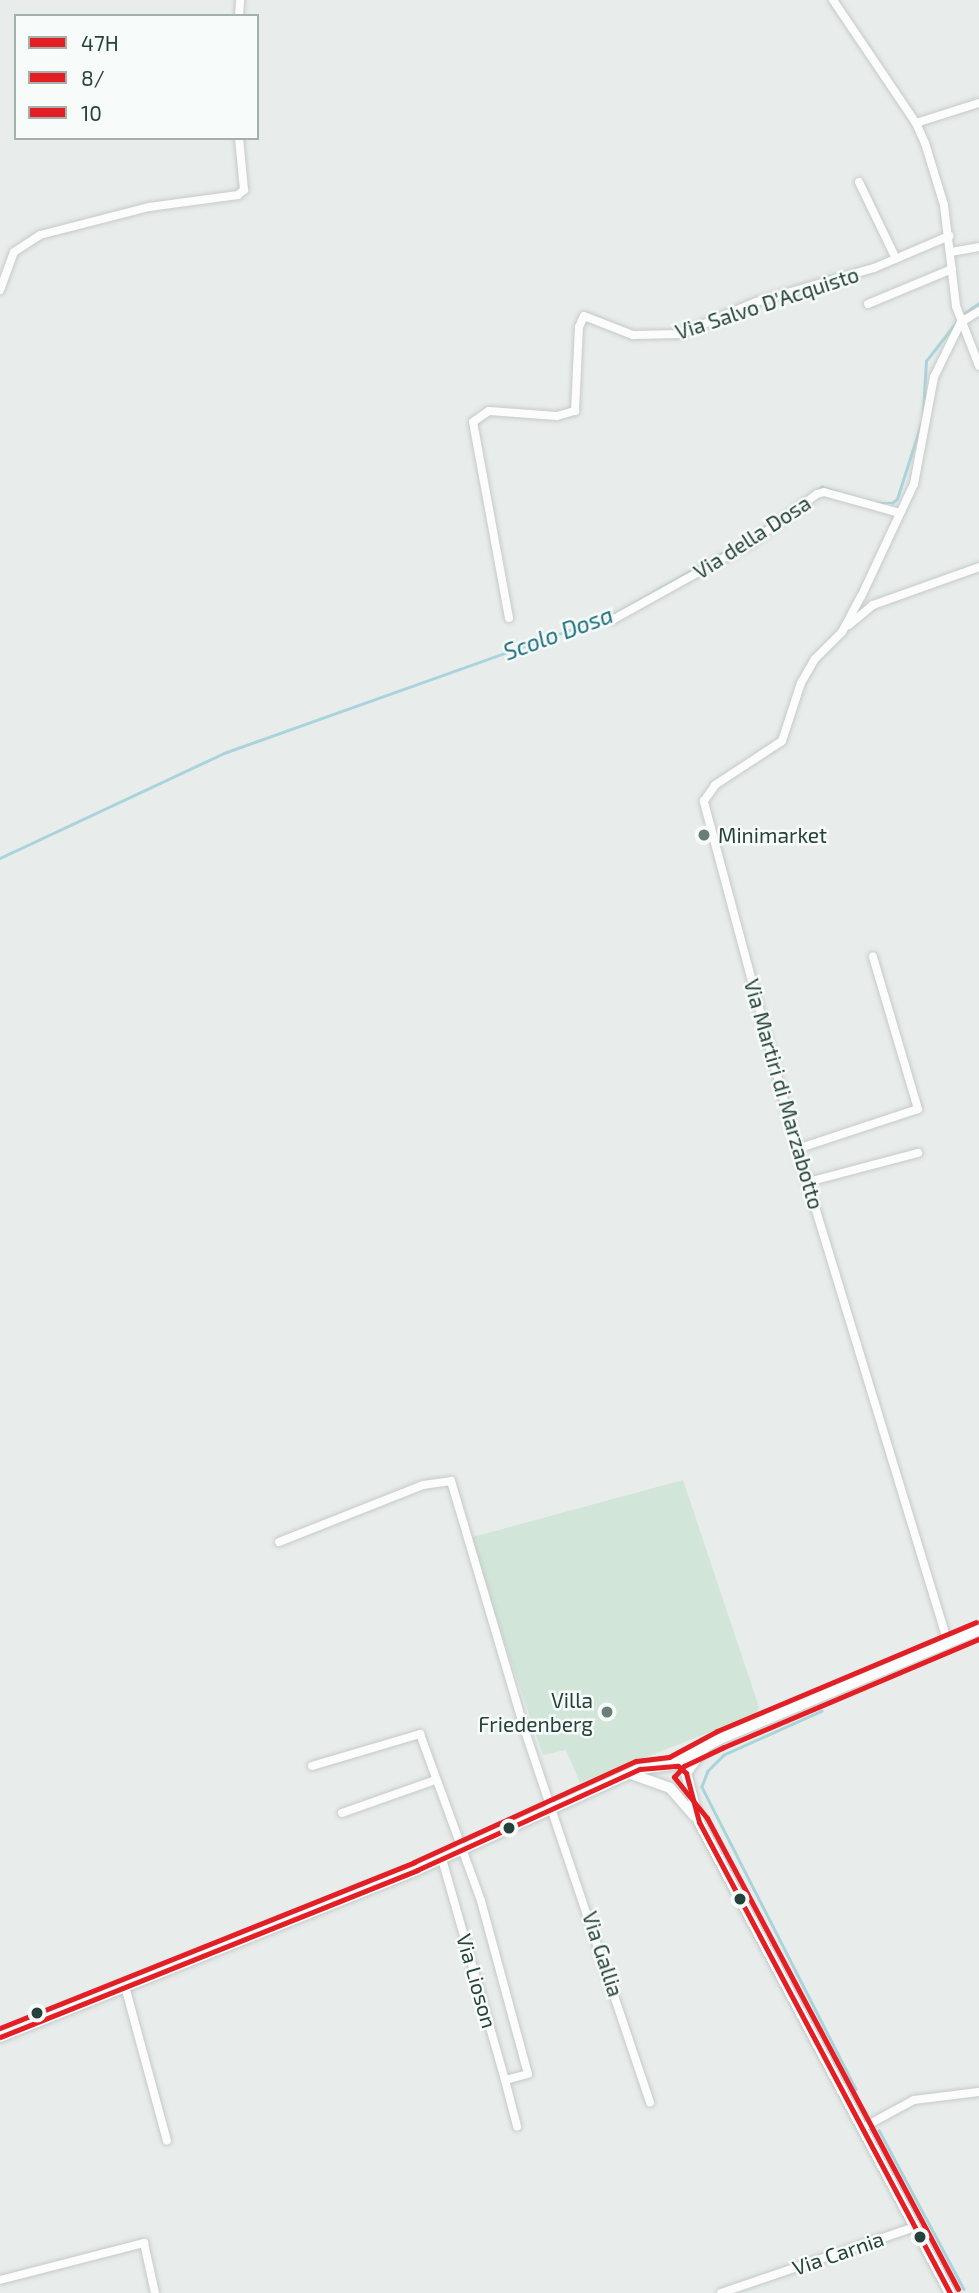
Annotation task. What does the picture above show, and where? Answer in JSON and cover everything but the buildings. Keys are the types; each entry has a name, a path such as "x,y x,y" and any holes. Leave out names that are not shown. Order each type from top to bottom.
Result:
{"street":[{"path":"833,0 916,122 944,205 956,306 979,366"},
{"path":"916,122 979,103"},
{"path":"0,290 14,252 40,235 149,207 238,195 244,190 239,140"},
{"path":"859,182 896,259"},
{"name":"Via Salvo D'Acquisto","path":"509,618 473,422 489,411 566,416 575,411 581,319 591,316 633,335 680,334 756,302 896,259 949,236"},
{"path":"951,252 979,247"},
{"path":"868,304 952,269"},
{"path":"961,321 979,311"},
{"name":"Via Martiri di Marzabotto","path":"948,1643 797,1149 704,801 715,785 778,746 815,659 842,632 861,597 918,472 940,358 956,338 961,321"},
{"path":"956,338 970,343"},
{"name":"Via della Dosa","path":"612,620 751,542 817,494 824,492 899,513"},
{"path":"842,632 867,608 979,567"},
{"path":"861,597 867,608"},
{"path":"797,1149 918,1109 873,957"},
{"path":"808,1182 918,1153"},
{"name":"Via Gallia","path":"279,1542 445,1478 454,1489 485,1598 650,2103"},
{"path":"0,2037 126,1990 442,1859 552,1806 628,1774 670,1766 706,1746 979,1630"},
{"path":"312,1766 420,1734 435,1780 463,1848 528,2074 505,2080"},
{"path":"628,1774 669,1787 686,1778 706,1746"},
{"path":"670,1766 686,1778 699,1822 950,2293"},
{"path":"670,1766 662,1776 699,1822"},
{"path":"342,1814 435,1780"},
{"name":"Via Lioson","path":"442,1859 517,2126"},
{"path":"126,1990 167,2141"},
{"path":"862,2128 914,2101 979,2092"},
{"name":"Via Carnia","path":"721,2293 915,2227"},
{"path":"0,2280 144,2244 155,2293"}],"green space":[{"path":"683,1480 759,1707 756,1714 580,1783 566,1750 543,1755 469,1538"}],"waterway":[{"name":"Scolo Dosa","path":"962,315 979,303"},
{"name":"Scolo Dosa","path":"923,414 926,361 958,320"},
{"name":"Scolo Dosa","path":"876,503 892,503 897,499 921,424"},
{"name":"Scolo Dosa","path":"0,858 224,753 615,614 755,534 822,487 853,497"},
{"path":"822,1711 724,1755 708,1771 702,1787 856,2089"},
{"path":"879,2130 964,2289"}],"transit line":[{"name":"10","path":"0,2028 414,1862 636,1761 669,1757 717,1731 976,1622"},
{"name":"8/","path":"958,2289 707,1818 674,1777 684,1766 724,1747 979,1639"},
{"name":"47H","path":"0,2037 417,1870 640,1769 678,1766 686,1773 699,1822 950,2293"}],"place":[{"name":"Minimarket","path":"704,835"},
{"name":"Villa Friedenberg","path":"607,1712"}]}
